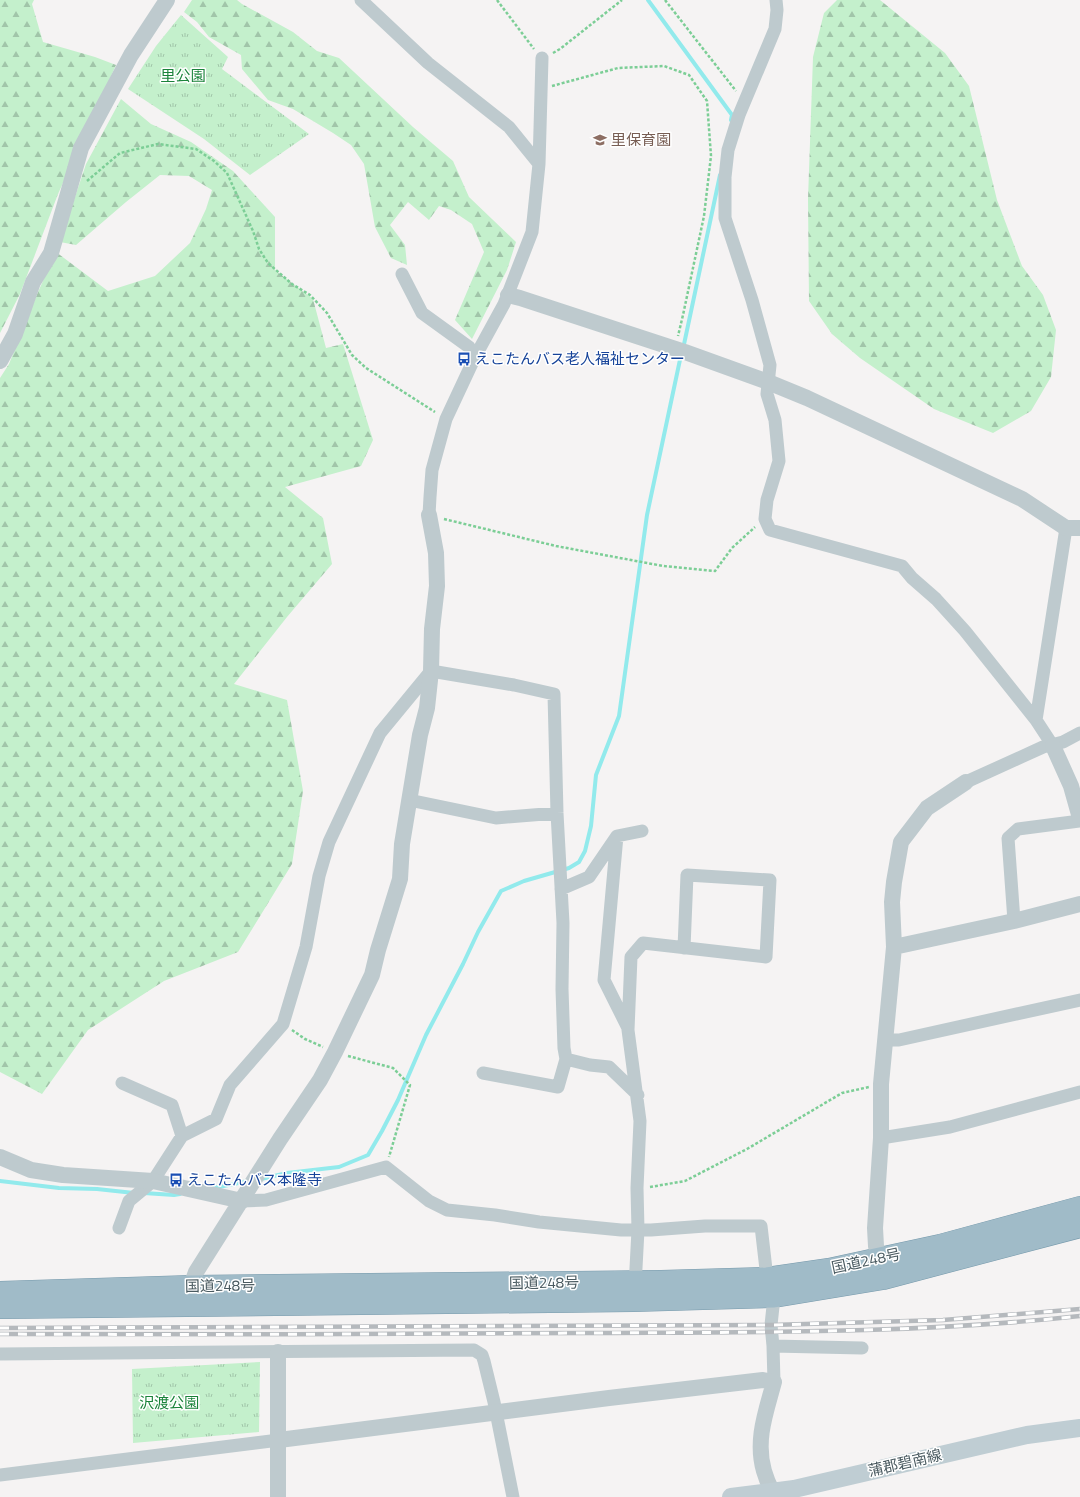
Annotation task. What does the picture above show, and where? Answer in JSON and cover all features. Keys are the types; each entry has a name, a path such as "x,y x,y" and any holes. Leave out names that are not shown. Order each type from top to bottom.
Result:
{"highway":[{"name":"国道248号","path":"771,1287 829,1269 940,1245 1080,1207"},
{"name":"国道248号","path":"0,1308 189,1307 771,1287 883,1279 1080,1227"},
{"name":"国道248号","path":"0,1292 191,1286 430,1285 634,1291"}],"main road":[{"name":"蒲郡碧南線","path":"731,1497 774,1494 1027,1435 1080,1428"}],"street":[{"path":"0,362 15,334 33,282 51,253 80,148 131,56 167,0"},
{"path":"361,0 428,63 509,127 539,164"},
{"path":"776,0 777,10 775,29 745,101 728,150 725,177 725,218 752,300 770,365 767,394 775,420 779,461 767,500 765,519 770,530 902,566 912,578 936,599 965,631 1036,720 1053,746 1071,786 1080,819 1018,829 1008,838 1014,921"},
{"path":"189,1307 191,1286 196,1272 280,1139 320,1080 335,1052 372,976 378,950 400,879 402,844 420,735 427,708 431,671 432,629 437,586 436,553 430,515 432,470 446,419 475,358 508,295 532,232 539,164 542,58"},
{"path":"402,274 422,314 469,347 475,358"},
{"path":"508,295 680,350 768,382 806,398 1022,499 1073,528 1036,720"},
{"path":"431,671 514,685 554,694 557,813 563,923 562,989 564,1048 566,1059 558,1086 483,1073"},
{"path":"119,1228 130,1201 153,1181 182,1136 216,1119 230,1085 283,1024 306,946 319,876 329,842 380,732 431,671"},
{"path":"879,1258 876,1246 876,1228 881,1138 881,1084 894,947 892,902 901,842 927,808 966,782 1043,747 1053,746 1080,733"},
{"path":"409,800 496,818 557,813"},
{"path":"561,889 588,877 617,836 642,831"},
{"path":"617,836 604,980 628,1030"},
{"path":"634,1291 638,1230 637,1188 640,1121 638,1095 628,1030 631,957 643,943 684,948 766,957 770,880 687,875 684,948"},
{"path":"894,947 1014,921 1080,904"},
{"path":"886,1040 899,1040 1080,1000"},
{"path":"566,1059 590,1065 609,1067 638,1095"},
{"path":"122,1083 172,1105 182,1136"},
{"path":"881,1138 950,1126 1080,1092"},
{"path":"0,1157 31,1170 63,1175 153,1181 242,1201 266,1200 386,1167 429,1201 447,1210 495,1215 539,1222 638,1230 705,1226 761,1226 771,1287 774,1382 761,1429 760,1446 764,1471 774,1494"},
{"path":"773,1346 862,1348"},
{"path":"0,1354 474,1350 482,1355 484,1361 513,1497"},
{"path":"278,1352 278,1497"},
{"path":"0,1475 718,1384 763,1380 774,1382"}],"path":[{"path":"497,0 542,58 560,49 622,0"},
{"path":"665,0 745,101"},
{"path":"540,90 618,68 664,66 689,75 707,101 711,156 704,216 683,315 680,350"},
{"path":"67,198 120,153 158,144 196,149 214,161 227,173 253,231 259,249 268,263 292,284 310,295 327,313 352,355 366,368 446,419"},
{"path":"430,515 556,546 648,563 715,571 732,548 765,519"},
{"path":"283,1024 305,1039 335,1052 393,1068 410,1085 386,1167"},
{"path":"637,1188 686,1181 747,1149 842,1093 881,1084"}],"green space":[{"path":"0,0 34,0 32,4 43,42 95,57 116,65 58,194 20,294 0,333"},
{"path":"192,0 237,0 293,32 317,51 339,58 413,127 453,161 469,197 516,242 507,270 472,339 455,320 484,252 472,224 451,210 439,206 429,220 408,202 390,225 405,245 407,265 391,258 375,227 364,164 351,145 293,109 268,100 242,69 241,55 209,37 197,22 184,12"},
{"path":"837,0 880,0 945,53 969,86 997,200 1022,266 1043,295 1056,330 1051,377 1031,411 993,433 934,409 860,358 832,334 809,301 808,199 813,57 824,13"},
{"name":"里公園","path":"181,15 228,57 222,69 309,134 250,175 204,139 128,89 156,46"},
{"path":"121,99 151,124 191,142 233,171 275,217 275,270 313,299 326,348 343,344 373,440 361,466 285,487 323,518 332,564 287,617 234,684 287,700 303,791 292,864 238,952 164,981 88,1030 42,1094 0,1072 0,378 9,364 56,252 108,291 155,276 190,243 206,209 212,190 189,176 160,175 76,245 60,242 86,164"},
{"name":"沢渡公園","path":"260,1362 259,1432 133,1443 132,1369"}],"waterway":[{"path":"648,0 732,115 731,120"},
{"path":"683,349 720,175"},
{"path":"261,1179 287,1173 339,1167 368,1155 398,1100 426,1035 478,932 501,891 524,881 569,868 579,862 585,851 591,826 596,775 619,716 647,515 681,355"},
{"path":"0,1181 59,1188 97,1189 134,1193"},
{"path":"214,1188 248,1181"},
{"path":"144,1193 180,1194"}],"railway":[{"path":"0,1328 771,1325 943,1320 1080,1309"},
{"path":"0,1334 833,1331 957,1326 1080,1316"}],"place":[{"name":"里保育園","path":"600,140"},
{"name":"えこたんバス老人福祉センター","path":"464,359"},
{"name":"えこたんバス本隆寺","path":"176,1180"}]}
